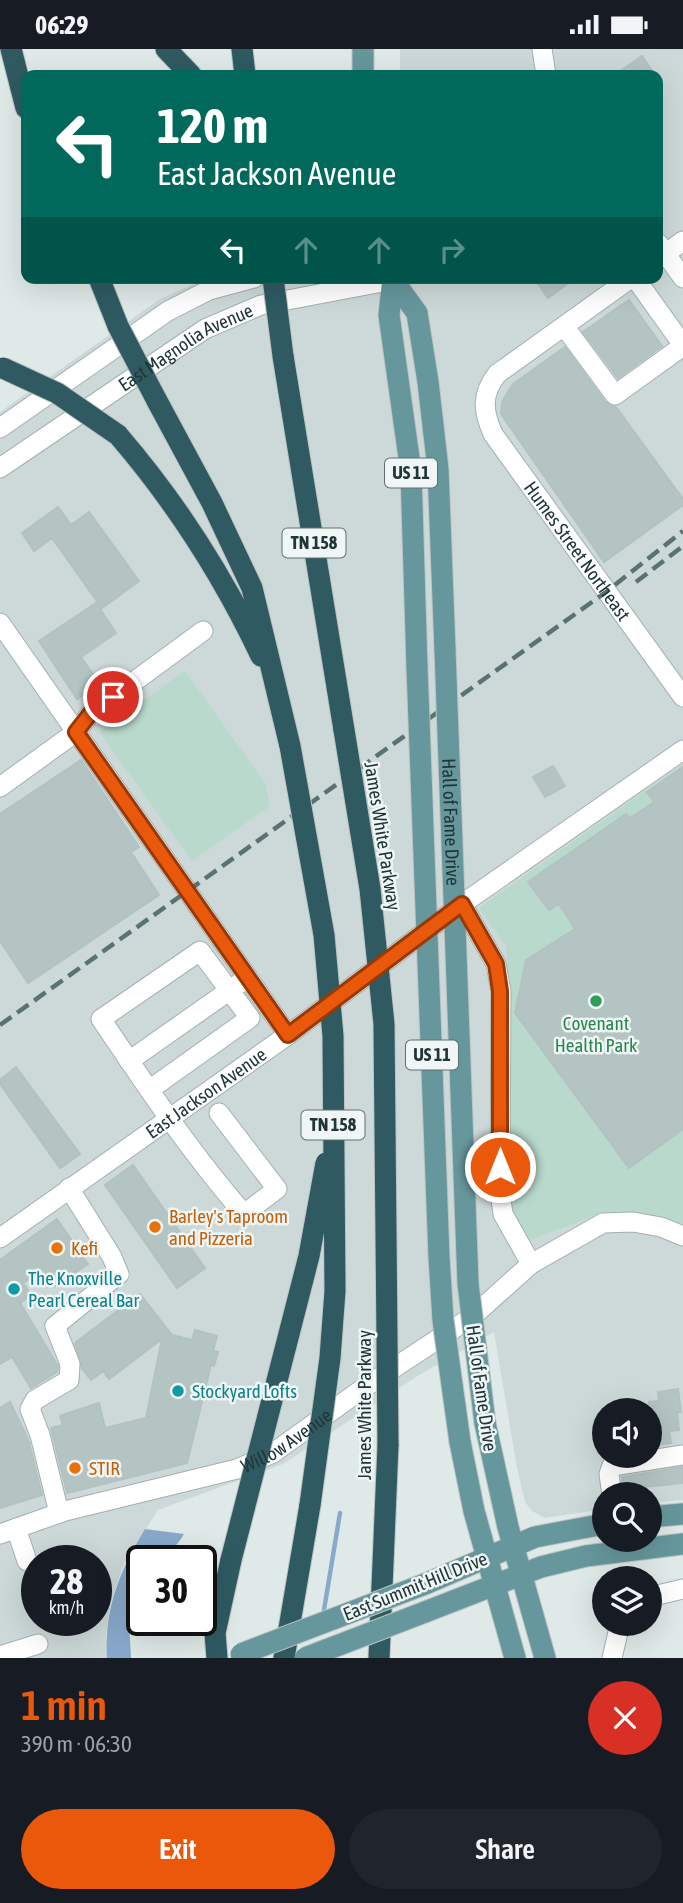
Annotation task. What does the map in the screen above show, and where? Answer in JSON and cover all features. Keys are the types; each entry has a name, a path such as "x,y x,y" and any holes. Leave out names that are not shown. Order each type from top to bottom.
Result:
{"highway":[{"path":"11,49 21,88"},
{"path":"166,49 186,70"},
{"path":"242,49 244,70"},
{"path":"101,284 118,326 212,503 252,588 262,619 273,683"},
{"name":"James White Parkway","path":"274,284 283,356 370,889 384,1024 388,1445 379,1658"},
{"path":"2,367 57,393 118,435 138,459 218,576 273,683"},
{"name":"James White Parkway","path":"273,683 290,746 324,935 333,1036 335,1291 330,1359 310,1505 284,1658"},
{"path":"217,1658 215,1633 231,1560 309,1256 333,1119"}],"main road":[{"path":"363,49 363,70"},
{"name":"Hall of Fame Drive","path":"392,284 389,316 411,472 443,1320 460,1441 487,1558 515,1658"},
{"name":"Hall of Fame Drive","path":"396,284 416,313 428,382 438,469 468,1284 485,1423 513,1546 545,1658"},
{"path":"662,1516 683,1514"},
{"name":"East Summit Hill Drive","path":"235,1656 425,1584 535,1537 592,1526"},
{"name":"East Summit Hill Drive","path":"305,1658 521,1574 586,1556 683,1544"}],"street":[{"path":"542,49 545,70"},
{"path":"663,251 683,241"},
{"path":"663,254 683,278"},
{"name":"East Magnolia Avenue","path":"0,428 168,311 209,290 232,284"},
{"name":"East Magnolia Avenue","path":"0,468 205,329 261,306 369,284"},
{"path":"624,284 564,326 615,395 683,345 637,284"},
{"name":"Humes Street Northeast","path":"564,326 497,374 484,399 485,414 493,434 683,698"},
{"path":"0,623 288,1035"},
{"path":"0,787 76,732 90,714 203,631"},
{"name":"East Jackson Avenue","path":"0,1238 288,1035 462,904 683,750"},
{"path":"462,904 496,964 500,991 500,1192 503,1214 531,1263"},
{"path":"149,1090 250,1018 200,951 101,1019 149,1090 212,1177 244,1214 277,1189 219,1113"},
{"path":"129,1061 247,978"},
{"path":"59,1513 40,1436 30,1409 35,1399 69,1380 71,1364 55,1326 119,1274 112,1257 69,1188"},
{"name":"Willow Avenue","path":"8,1531 59,1513 237,1469 273,1453 365,1387 473,1316 531,1263 603,1223 634,1222 661,1227 683,1236"},
{"path":"610,1482 612,1466 683,1455"},
{"path":"8,1531 21,1552"},
{"path":"662,1592 683,1589"},
{"path":"612,1658 616,1636"},
{"path":"0,1655 38,1644"}],"shaded area":[{"path":"400,49 683,49 683,1500 662,1502 662,1482 592,1482 592,1511 545,1518 532,1511 525,1502 517,1468 494,1332 416,1377 283,1464 158,1510 136,1545 126,1545 126,1560 112,1599 112,1545 21,1545 21,1636 106,1636 107,1658 0,1658 0,412 160,299 194,284 663,284 663,70 400,70"}],"green space":[{"path":"185,671 265,783 270,806 192,861 99,732"},
{"name":"Covenant Health Park","path":"683,764 683,1225 603,1212 531,1240 512,1214 509,1188 510,1028 506,946 479,908"}],"water":[{"path":"145,1529 184,1534 176,1545 136,1545"},
{"path":"126,1564 126,1636 130,1636 131,1658 107,1658 107,1636 112,1636 112,1603"}],"building":[{"path":"642,56 651,70 622,70"},
{"path":"538,284 567,284 548,298"},
{"path":"629,300 662,346 618,378 583,332"},
{"path":"565,347 605,402 616,407 683,499 683,505 604,562 501,414 502,402 513,384"},
{"path":"58,507 71,525 89,512 139,581 102,608 52,538 34,551 22,533"},
{"path":"96,603 116,633 81,657 100,684 77,699 39,641"},
{"path":"81,760 139,847 131,852 159,895 28,983 0,941 0,814"},
{"path":"553,766 565,786 545,797 533,777"},
{"name":"Covenant Health Park","path":"683,767 683,1129 629,1168 515,1013 526,960 575,929 559,904 549,910 528,882 626,814 630,818 654,802 647,792"},
{"path":"16,1067 80,1154 60,1168 0,1084 0,1080"},
{"name":"Barley's Taproom and Pizzeria","path":"133,1165 205,1268 177,1288 105,1185"},
{"path":"57,1219 88,1264 55,1286 43,1269 23,1283 31,1295 20,1303 58,1366 57,1372 31,1388 12,1357 0,1364 0,1260"},
{"name":"Stockyard Lofts","path":"140,1294 172,1335 192,1340 195,1330 217,1336 213,1351 218,1352 214,1366 211,1365 187,1463 67,1493 51,1428 63,1425 60,1416 99,1403 105,1428 146,1418 162,1339 109,1379 103,1371 91,1380 82,1368 75,1343"},
{"path":"678,1389 681,1412 677,1412 679,1430 669,1431 671,1443 662,1444 662,1398 659,1398 658,1392"},
{"path":"10,1402 28,1439 42,1495 0,1508 0,1408"},
{"path":"683,1467 683,1483 662,1485 662,1482 623,1482 622,1477"}],"waterway":[{"path":"323,1616 340,1513"}],"railway":[{"path":"0,1025 606,592 683,531"},
{"path":"636,582 683,546"}],"place":[{"name":"Covenant Health Park","path":"596,1001"},
{"name":"Barley's Taproom and Pizzeria","path":"155,1227"},
{"name":"Kefi","path":"57,1248"},
{"name":"The Knoxville Pearl Cereal Bar","path":"14,1289"},
{"name":"Stockyard Lofts","path":"178,1391"},
{"name":"STIR","path":"75,1468"}],"route":[{"path":"113,697 90,714 76,732 288,1035 462,904 496,964 500,991 500,1167"}]}
